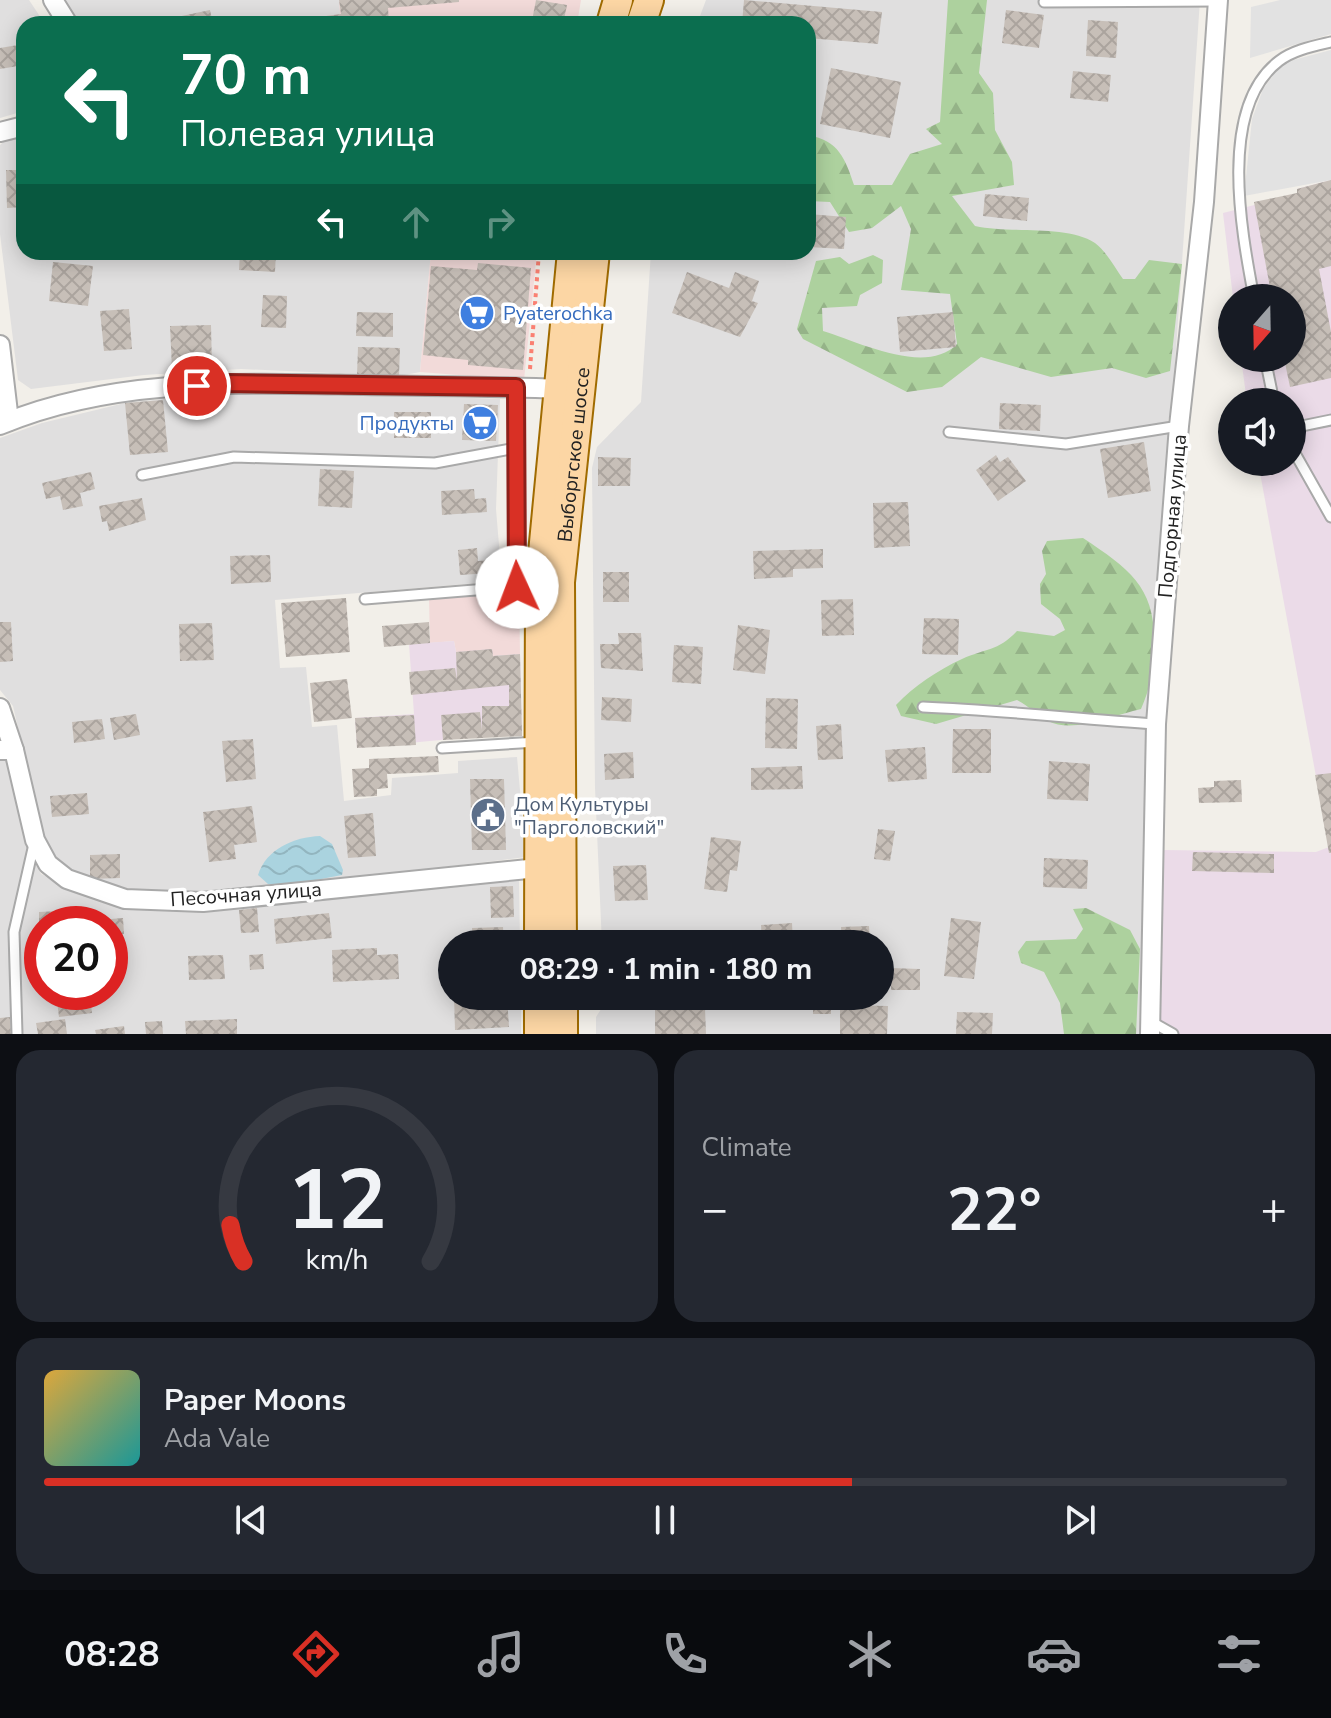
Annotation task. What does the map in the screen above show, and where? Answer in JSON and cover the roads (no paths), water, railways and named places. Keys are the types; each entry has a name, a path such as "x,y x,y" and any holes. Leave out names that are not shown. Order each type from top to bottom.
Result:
{"main road":[{"name":"Выборгское шоссе","path":"539,930 537,742 528,586 559,389 571,260"},
{"name":"Выборгское шоссе","path":"562,930 560,582 594,260"},
{"path":"539,1010 539,1034"},
{"path":"563,1010 563,1034"}],"street":[{"name":"Подгорная улица","path":"1150,1027 1156,724 1179,426 1204,202 1218,0"},
{"path":"0,345 3,420 83,399 224,383 559,389"},
{"name":"Песочная улица","path":"0,708 7,750 35,840 48,864 67,879 125,899 203,902 538,868"}],"lane":[{"path":"1044,2 1218,0"},
{"path":"1251,284 1238,209 1240,154 1246,119 1258,88 1278,61 1308,47 1331,42"},
{"path":"365,599 528,586 516,448 523,388"},
{"path":"1306,425 1331,420"},
{"path":"949,432 1066,444 1179,426"},
{"path":"142,475 234,457 435,463 516,448"},
{"path":"1306,473 1331,517"},
{"path":"923,707 1024,711 1085,720 1156,724"},
{"path":"442,748 537,742"},
{"path":"17,1034 14,932 35,840"},
{"path":"1150,1027 1173,1034"}],"water":[{"path":"320,836 332,844 343,870 342,875 295,884 268,884 258,875 274,851 300,839"}],"place":[{"name":"Pyaterochka","path":"477,313"},
{"name":"Продукты","path":"480,423"},
{"name":"Дом Культуры \"Парголовский\"","path":"488,815"}]}
